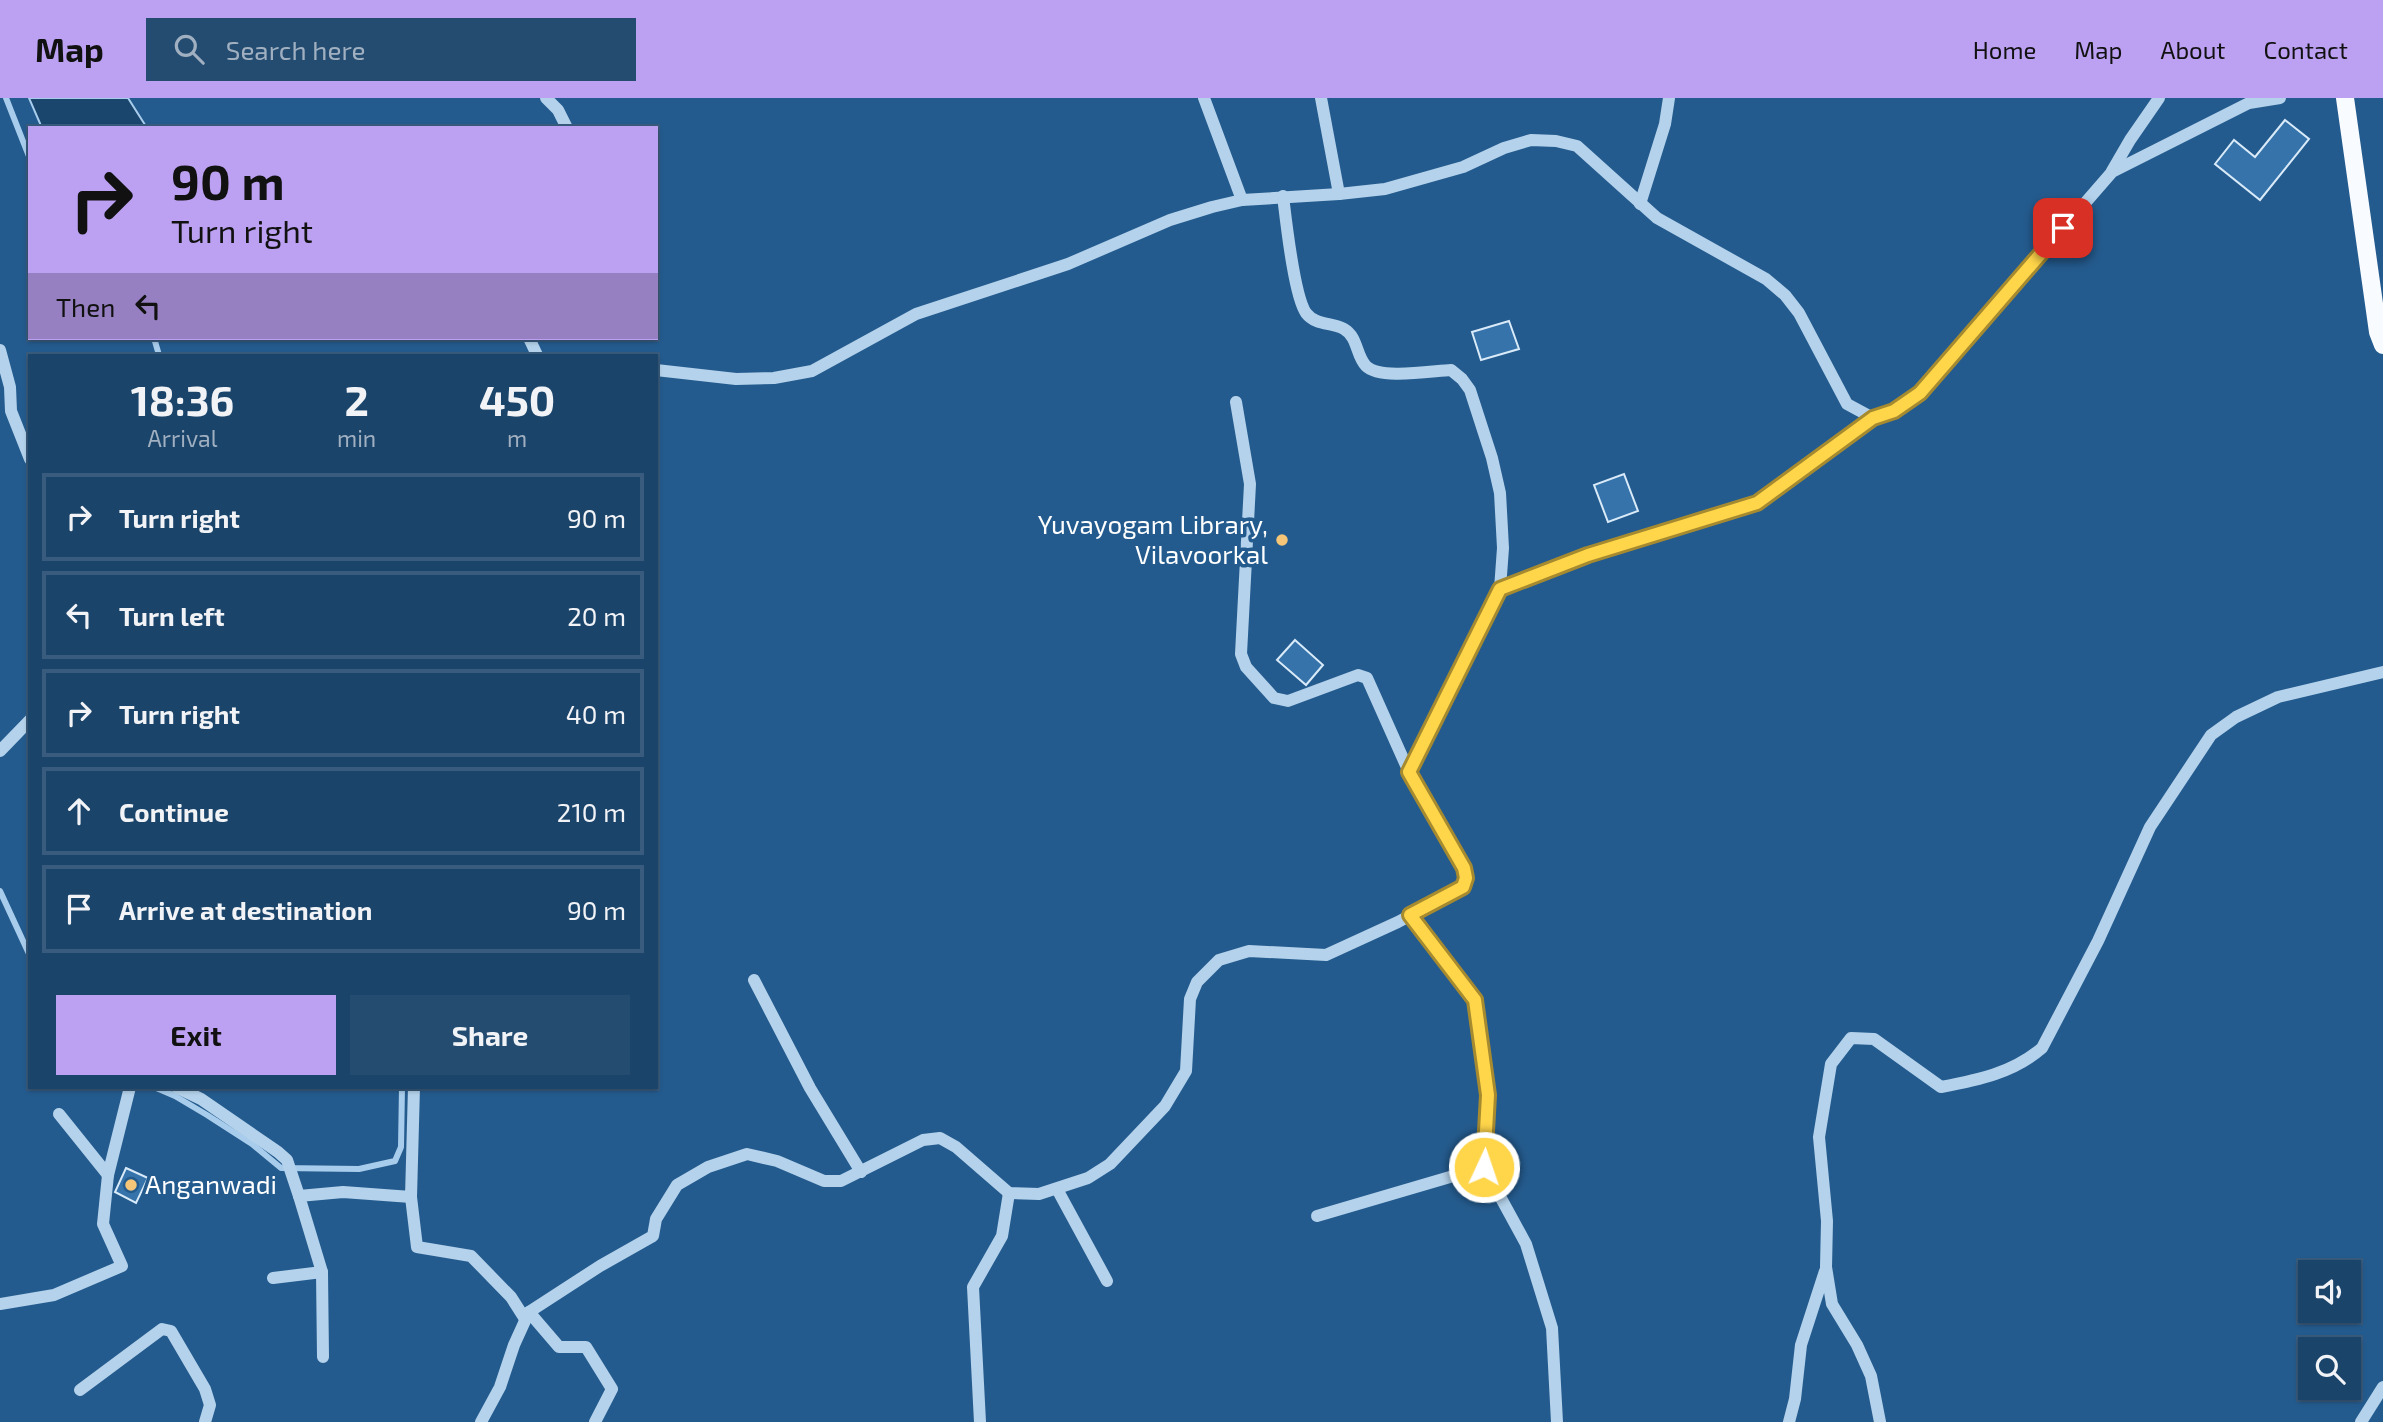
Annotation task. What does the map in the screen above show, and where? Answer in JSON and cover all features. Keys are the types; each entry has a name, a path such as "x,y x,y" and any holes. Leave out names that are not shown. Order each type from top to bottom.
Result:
{"main road":[{"path":"2345,98 2378,332 2383,345"}],"street":[{"path":"546,98 558,110 566,126"},
{"path":"1204,98 1242,200"},
{"path":"1321,98 1339,194"},
{"path":"1640,204 1665,124 1670,98"},
{"path":"1500,589 1588,555 1757,503 1873,418 1894,411 1920,393 2112,172 2130,139 2159,98"},
{"path":"2112,172 2249,103 2280,98"},
{"path":"658,370 736,379 774,378 812,371 916,314 1068,264 1170,220 1242,200 1385,189 1463,167 1504,148 1531,140 1556,141 1577,146 1657,218 1766,279 1786,295 1799,313 1847,404 1873,418"},
{"path":"1283,196 1298,296 1306,313 1319,323 1344,329 1354,339 1366,366 1380,373 1451,370 1462,379 1470,390 1492,458 1500,493 1503,548 1500,589 1409,772"},
{"path":"0,350 10,387 11,411 28,454"},
{"path":"481,1422 499,1387 527,1315 600,1266 653,1236 656,1219 677,1185 708,1167 747,1154 777,1161 824,1181 841,1181 923,1140 940,1138 956,1147 1009,1193 1039,1194 1088,1178 1110,1164 1165,1106 1186,1071 1190,999 1197,982 1219,960 1249,951 1326,955 1463,887 1466,878 1464,868 1409,772 1367,678 1358,675 1288,701 1274,698 1246,667 1241,653 1250,484 1236,402"},
{"path":"1880,1422 1871,1376 1857,1345 1832,1304 1826,1267 1827,1221 1819,1138 1831,1064 1851,1038 1874,1039 1941,1087 1989,1078 2029,1060 2042,1048 2098,941 2150,827 2211,735 2236,717 2278,697 2383,672"},
{"path":"0,751 28,722"},
{"path":"1410,915 1475,1000 1488,1095 1484,1167 1526,1244 1552,1328 1557,1422"},
{"path":"754,981 810,1088 861,1172"},
{"path":"0,1304 54,1295 122,1266 103,1224 108,1175 130,1089"},
{"path":"180,1089 201,1099 287,1160 322,1272 323,1357"},
{"path":"414,1089 411,1197 417,1247 471,1256 559,1347 586,1346 612,1388 595,1422"},
{"path":"59,1114 108,1175"},
{"path":"1317,1216 1484,1167"},
{"path":"1058,1189 1107,1281"},
{"path":"299,1196 343,1192 411,1197"},
{"path":"979,1422 973,1287 1002,1236 1009,1193"},
{"path":"1789,1422 1796,1399 1801,1345 1826,1267"},
{"path":"273,1278 322,1272"},
{"path":"80,1390 162,1329 171,1331 205,1389 209,1405 205,1422"},
{"path":"2361,1422 2383,1387"}],"water":[{"path":"29,98 128,98 146,126 41,126"}],"building":[{"path":"2285,120 2309,139 2260,200 2215,164 2234,140 2255,157"},
{"path":"1509,321 1519,349 1481,360 1472,332"},
{"path":"1624,474 1638,511 1608,522 1594,485"},
{"path":"1295,640 1323,665 1306,685 1277,660"},
{"name":"Anganwadi","path":"126,1168 148,1178 136,1203 115,1192"}],"waterway":[{"path":"6,98 28,154"},
{"path":"155,340 159,354"},
{"path":"0,891 28,952"},
{"path":"159,1089 175,1096 252,1144 281,1168 359,1169 395,1161 401,1147 402,1089"}],"place":[{"name":"Yuvayogam Library, Vilavoorkal","path":"1282,540"},
{"name":"Anganwadi","path":"131,1185"}],"route":[{"path":"1484,1167 1488,1095 1475,1000 1410,915 1463,887 1466,878 1464,868 1409,772 1500,589 1588,555 1757,503 1873,418 1894,411 1920,393 2063,228"}]}
